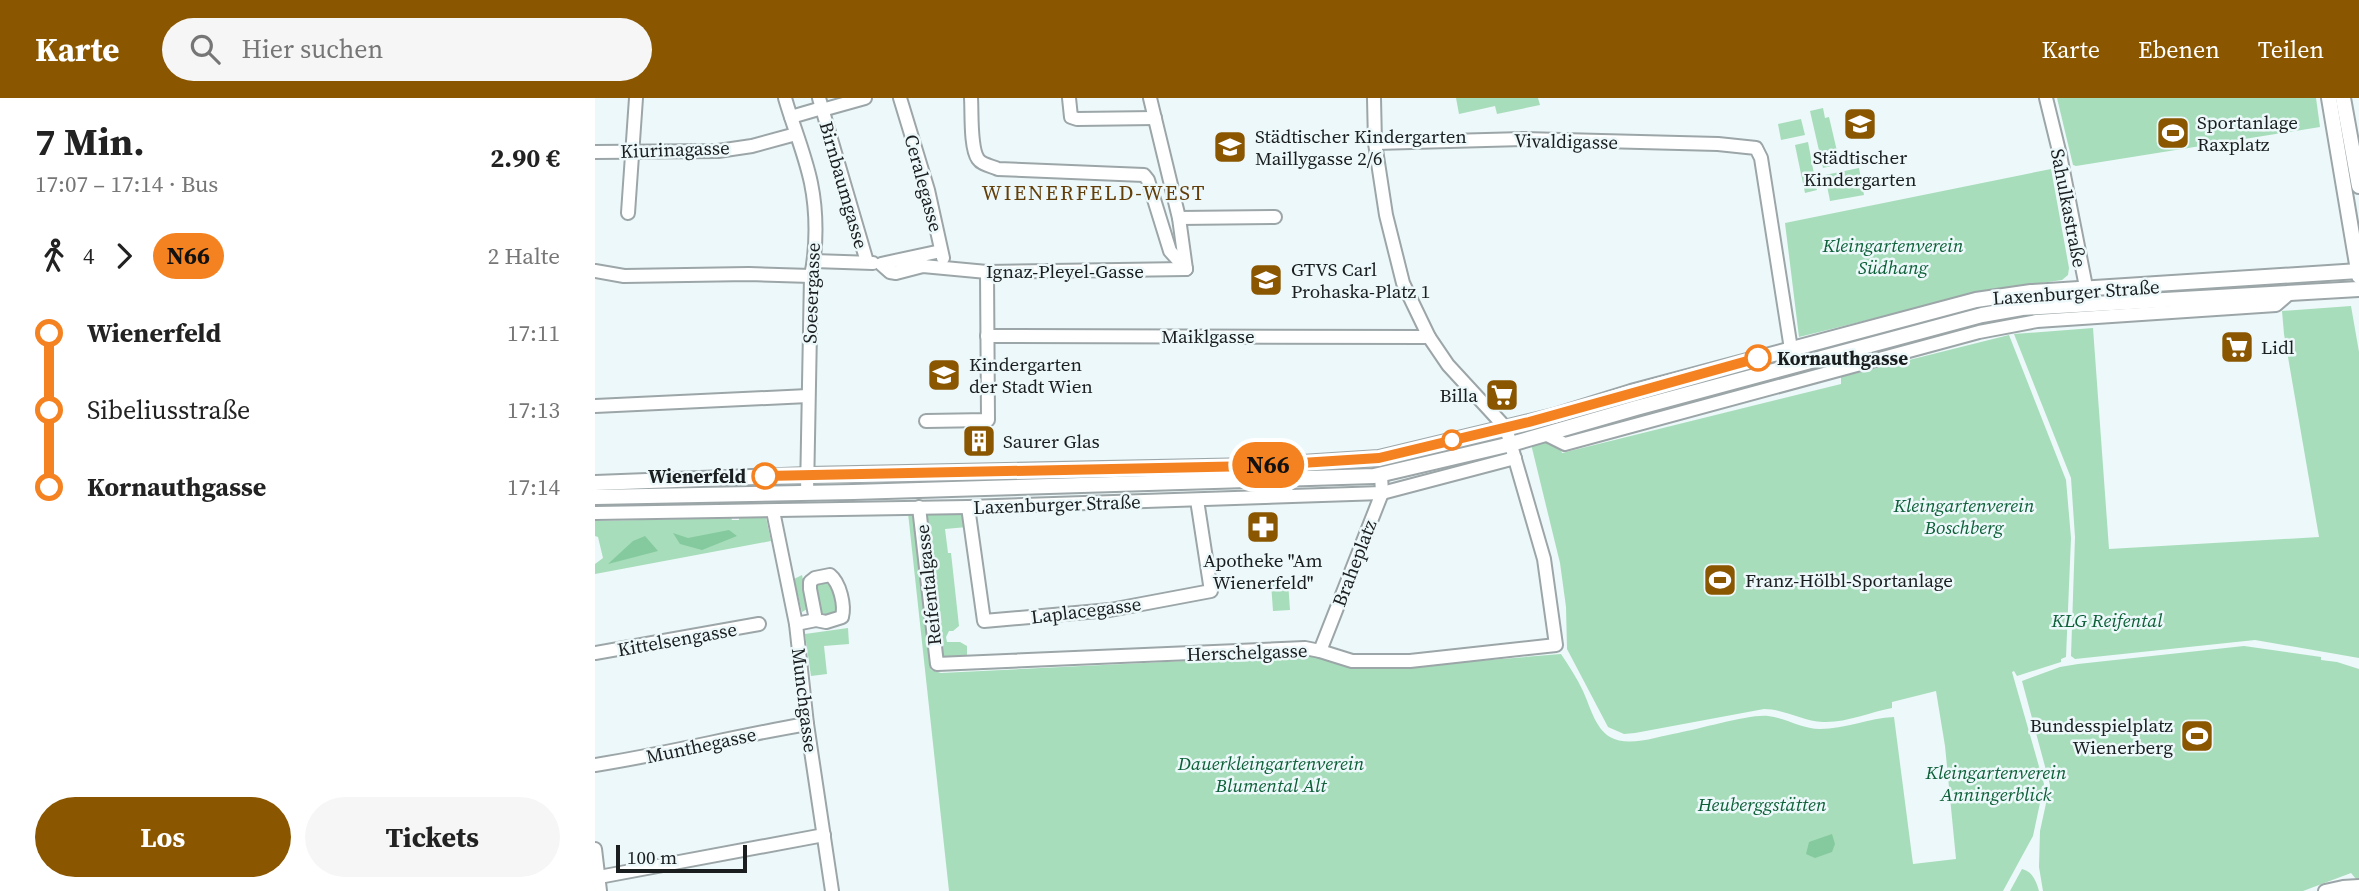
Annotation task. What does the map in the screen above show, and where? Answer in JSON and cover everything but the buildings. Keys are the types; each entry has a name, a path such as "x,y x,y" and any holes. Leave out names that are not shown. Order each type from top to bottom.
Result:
{"main road":[{"path":"2329,98 2359,273"},
{"path":"2343,98 2355,148 2359,186"},
{"name":"Laxenburger Straße","path":"595,483 807,475 1255,466 1379,458 1506,428 1976,300 2031,292 2359,273"},
{"name":"Laxenburger Straße","path":"595,497 1381,475 1511,444 1982,315 2022,307 2093,311 2291,292 2359,289"}],"street":[{"path":"628,213 636,98"},
{"name":"Soesergasse","path":"785,98 810,182 814,208 807,493"},
{"path":"822,103 866,98"},
{"name":"Ceralegasse","path":"899,98 928,190 944,269"},
{"path":"971,98 975,151 978,160 983,164 998,169 1144,175 1148,180 1170,251 1187,269"},
{"path":"1069,98 1071,117 1077,119 1156,118"},
{"path":"1150,98 1179,218 1187,269"},
{"path":"1374,98 1375,143 1385,215 1403,283 1429,337 1448,365 1506,428 1515,458"},
{"name":"Sahulkastraße","path":"2046,98 2060,155 2085,290 2093,311"},
{"name":"Birnbaumgasse","path":"791,117 822,103 867,262"},
{"name":"Kiurinagasse","path":"595,152 718,150 752,146 796,134"},
{"name":"Vivaldigasse","path":"1375,143 1523,139 1728,144 1756,148 1761,155 1791,349"},
{"path":"1179,218 1275,217"},
{"path":"814,261 881,264 941,251"},
{"name":"Ignaz-Pleyel-Gasse","path":"881,264 890,272 896,273 923,266 987,272 1187,269"},
{"path":"595,271 624,276 811,276"},
{"path":"926,421 988,420 987,272"},
{"name":"Laxenburger Straße","path":"2093,311 2192,312 2276,305 2291,292"},
{"name":"Maiklgasse","path":"987,336 1429,337"},
{"path":"595,406 808,396"},
{"name":"Laxenburger Straße","path":"595,513 773,511 1382,493 1515,458"},
{"name":"Herschelgasse","path":"937,664 1305,648 1352,661 1410,661 1556,645 1544,559 1515,458"},
{"name":"Braheplatz","path":"1320,651 1382,493 1381,475"},
{"name":"Laplacegasse","path":"968,506 984,621 1110,610 1211,591 1198,499"},
{"name":"Reifentalgasse","path":"919,507 937,664"},
{"name":"Munchgasse","path":"773,511 796,624 807,724 832,891"},
{"path":"796,624 816,620"},
{"name":"Kittelsengasse","path":"595,653 759,624"},
{"name":"Munthegasse","path":"595,765 807,724"},
{"path":"599,877 824,835"},
{"path":"595,849 600,891"},
{"path":"2326,891 2359,886"}],"green space":[{"path":"1456,98 1538,98 1540,105 1497,114 1495,106 1459,114"},
{"name":"Sportanlage Raxplatz","path":"2057,98 2316,98 2320,127 2076,166 2073,165"},
{"path":"1823,108 1825,118 1829,117 1840,164 1823,168 1810,111"},
{"path":"1801,119 1805,135 1781,140 1778,124"},
{"path":"1808,142 1817,190 1805,193 1795,145"},
{"path":"1859,168 1864,195 1830,201 1825,175"},
{"name":"Kleingartenverein Südhang","path":"2051,169 2069,268 2068,275 2062,280 1985,291 1799,337 1785,223"},
{"name":"KLG Reifental","path":"2351,306 2359,352 2359,658 2255,640 2075,659 2071,656 2075,537 2071,478 2014,334 2093,328 2109,549 2319,537 2282,311"},
{"path":"2026,314 2027,320 1565,438 1564,436 1961,327"},
{"path":"2009,335 2066,480 2071,538 2066,657 2061,659 2061,662 2017,676 2012,672 2044,784 2033,836 2003,891 949,891 908,513 913,513 931,670 941,673 1307,655 1379,669 1561,654 1581,686 1597,722 1605,733 1617,740 1644,740 1760,716 1775,717 1820,729 1894,717 1913,864 1956,859 1945,746 1936,691 1892,702 1892,708 1832,722 1815,721 1764,709 1635,733 1624,734 1608,727 1567,649 1566,607 1560,563 1531,444 1544,440 1560,447 1562,453 1841,384 1841,377"},
{"path":"964,512 967,527 945,529 948,553 951,553 959,626 949,631 946,637 947,642 960,642 967,646 967,657 942,657 923,514"},
{"path":"766,518 771,541 595,574 595,564 603,558 598,537 595,536 595,521"},
{"path":"729,530 737,536 702,550 680,544 673,533 688,538"},
{"path":"645,536 658,551 608,564 633,541"},
{"path":"802,575 809,608 802,612 794,579"},
{"path":"827,579 833,584 837,611 835,615 827,617 820,612 815,588 816,583"},
{"path":"1288,582 1290,610 1273,611 1271,583"},
{"path":"848,628 849,644 824,646 827,674 811,676 805,634"},
{"name":"Bundesspielplatz Wienerberg","path":"2244,646 2321,657 2321,660 2359,669 2359,879 2351,873 2303,891 2043,891 2039,867 2040,831 2050,785 2022,681 2060,667 2078,664"},
{"path":"1832,834 1835,844 1832,852 1815,858 1806,854 1809,842"},
{"path":"2022,869 2035,880 2039,891 2010,891"}],"bus line":[{"name":"N66","path":"765,476 1255,466 1379,458 1554,416 1758,358"}],"place":[{"name":"Städtischer Kindergarten","path":"1860,124"},
{"name":"Sportanlage Raxplatz","path":"2173,133"},
{"name":"Städtischer Kindergarten Maillygasse 2/6","path":"1230,147"},
{"name":"GTVS Carl Prohaska-Platz 1","path":"1266,280"},
{"name":"Lidl","path":"2237,347"},
{"name":"Kornauthgasse","path":"1758,358"},
{"name":"Kindergarten der Stadt Wien","path":"944,375"},
{"name":"Billa","path":"1502,395"},
{"name":"Saurer Glas","path":"979,441"},
{"name":"Wienerfeld","path":"765,476"},
{"name":"Apotheke \"Am Wienerfeld\"","path":"1263,527"},
{"name":"Franz-Hölbl-Sportanlage","path":"1720,580"},
{"name":"Bundesspielplatz Wienerberg","path":"2197,736"}],"district":[{"name":"WIENERFELD-WEST","path":"1094,193"}],"park label":[{"name":"Kleingartenverein Boschberg","path":"1964,516"},
{"name":"Dauerkleingartenverein Blumental Alt","path":"1271,774"},
{"name":"Kleingartenverein Anningerblick","path":"1996,783"},
{"name":"Heuberggstätten","path":"1762,804"}]}
